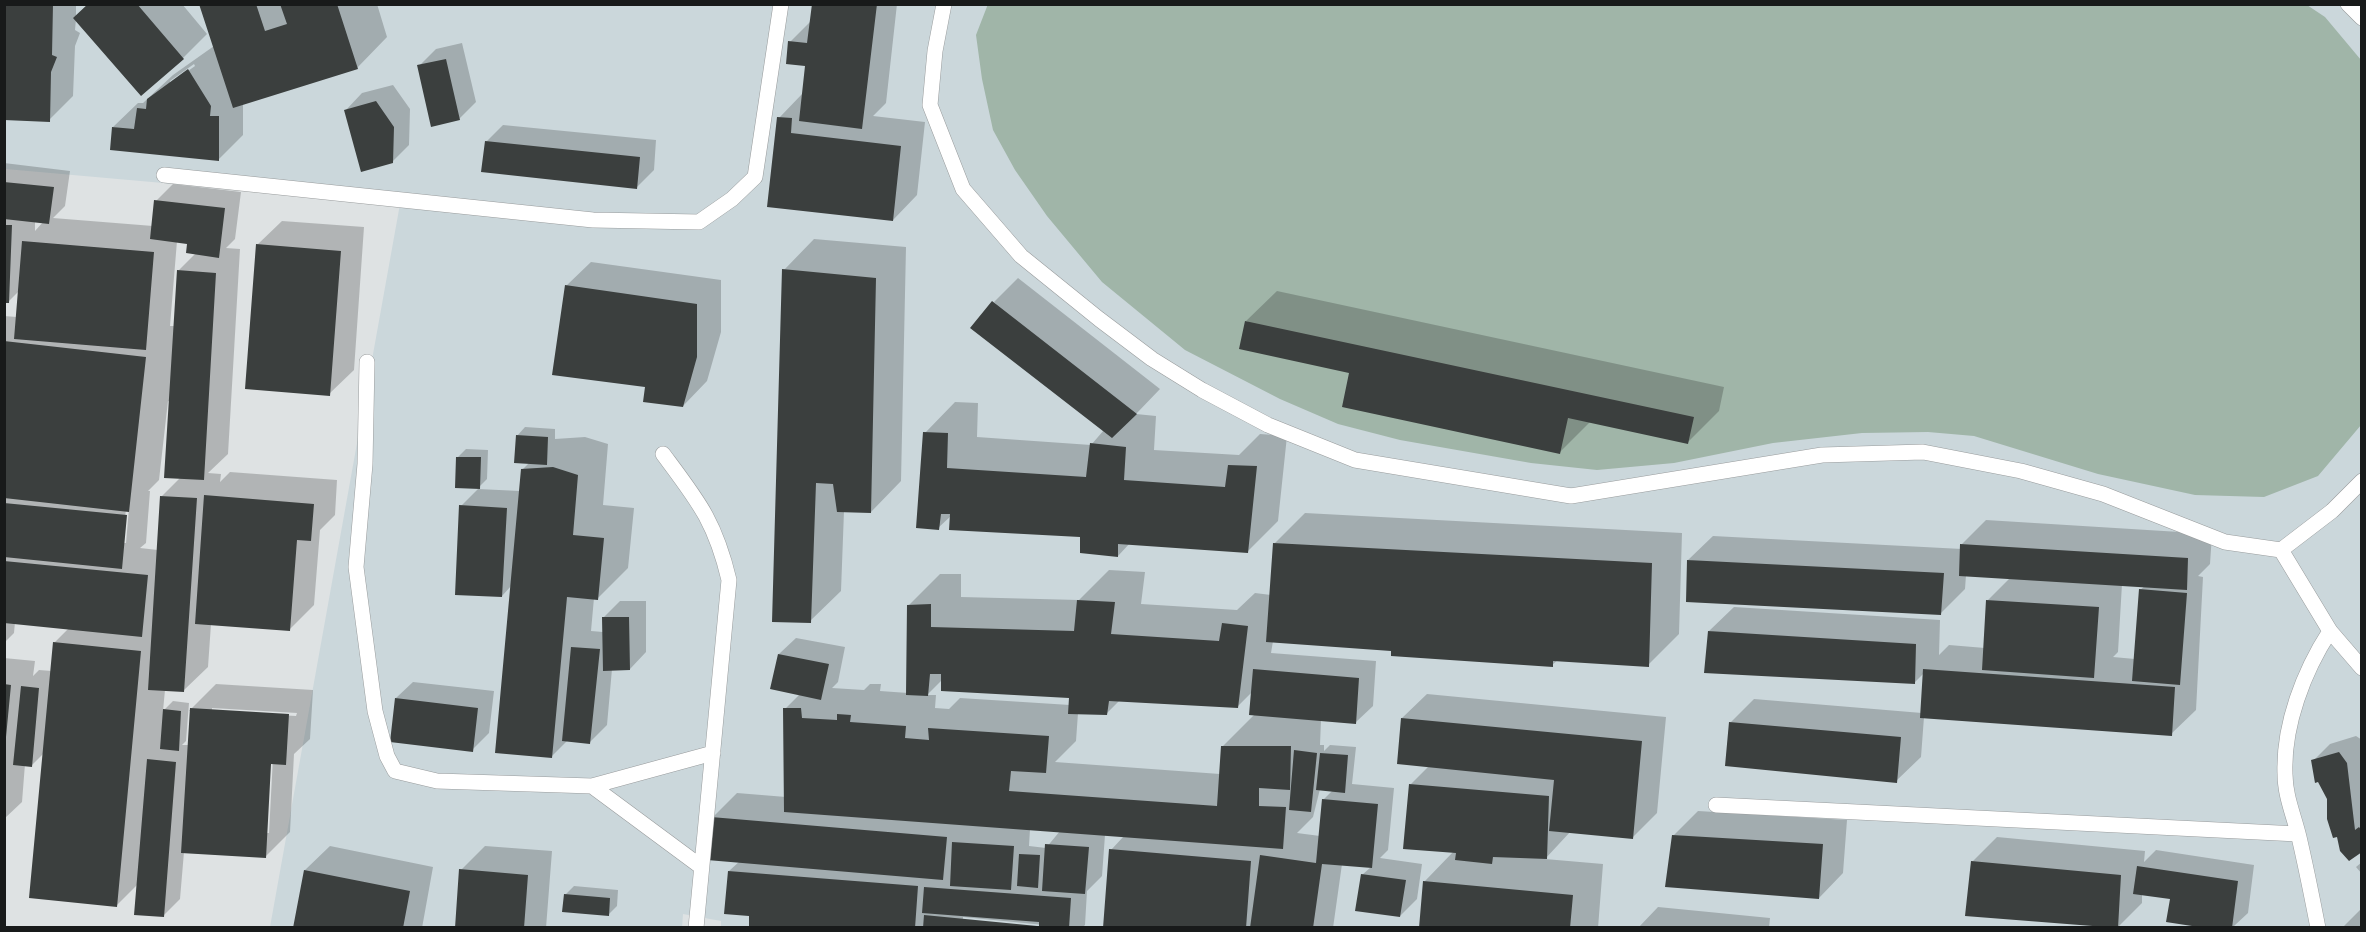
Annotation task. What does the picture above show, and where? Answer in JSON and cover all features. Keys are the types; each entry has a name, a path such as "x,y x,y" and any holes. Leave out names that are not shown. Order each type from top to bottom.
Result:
{"lane":[{"path":"164,175 593,220 699,222 732,199 755,177 781,4"},
{"path":"944,4 935,51 930,105 963,189 1021,256 1152,359 1202,390 1268,425 1355,460 1571,496 1822,455 1923,452 2021,471 2103,494 2224,542 2281,550 2332,511 2361,481"},
{"path":"2348,4 2361,18"},
{"path":"367,362 365,464 356,567 375,711 387,756 395,771 437,781 592,786 713,753"},
{"path":"663,454 704,508 720,543 729,580 696,927"},
{"path":"2281,550 2330,631 2361,668"},
{"path":"2318,927 2298,834 2287,796 2286,743 2299,696 2314,656 2330,631"},
{"path":"592,786 700,866"},
{"path":"1716,806 2298,834"}],"shaded area":[{"path":"4,5 2361,5 2361,927 721,928 721,921 683,914 682,928 270,927 400,204 5,169"}],"green space":[{"path":"988,4 2307,5 2325,17 2361,60 2361,425 2318,476 2264,497 2195,495 2098,474 1974,436 1928,432 1862,433 1773,443 1674,463 1597,470 1531,463 1400,440 1338,424 1280,399 1185,350 1102,282 1047,216 1015,170 993,130 982,79 976,35"}],"building":[{"path":"4,4 53,4 52,55 57,57 51,72 50,122 4,120"},
{"path":"88,4 137,4 184,59 141,96 73,18"},
{"path":"199,4 256,4 265,31 287,24 280,4 337,4 358,69 233,108"},
{"path":"812,4 877,4 862,129 799,121 805,66 786,64 788,41 807,43"},
{"path":"446,59 460,120 431,127 417,65"},
{"path":"188,69 211,106 210,116 219,116 219,161 110,150 112,127 134,129 137,108 146,109 147,99"},
{"path":"376,101 394,127 393,163 361,172 344,110"},
{"path":"777,117 792,118 791,133 901,146 893,221 767,207"},
{"path":"485,141 640,157 637,189 481,172"},
{"path":"4,182 54,187 49,224 4,219"},
{"path":"154,200 225,208 219,258 186,253 187,244 150,239"},
{"path":"4,225 12,225 9,303 4,303"},
{"path":"22,241 154,252 146,350 14,339"},
{"path":"256,244 341,251 330,396 245,389"},
{"path":"782,269 876,278 871,513 837,512 833,484 816,483 811,623 772,622"},
{"path":"177,270 216,273 204,480 164,478"},
{"path":"565,285 697,304 697,357 683,407 643,402 645,387 552,375"},
{"path":"992,301 1137,414 1112,438 970,328"},
{"path":"1245,321 1694,417 1688,444 1568,418 1560,454 1342,407 1349,373 1239,349"},
{"path":"4,341 146,357 129,512 4,498"},
{"path":"923,432 948,433 947,468 1086,477 1090,443 1126,447 1124,480 1225,487 1228,465 1257,466 1248,553 1118,544 1118,557 1080,553 1080,537 949,530 950,514 941,514 939,530 916,528"},
{"path":"516,435 548,437 547,465 514,463"},
{"path":"456,457 481,457 480,489 455,488"},
{"path":"553,467 578,475 573,535 604,538 598,600 567,597 552,758 495,753 521,469"},
{"path":"204,495 314,504 311,541 297,540 290,631 195,624"},
{"path":"160,496 197,498 184,692 148,690"},
{"path":"4,503 127,515 122,569 4,557"},
{"path":"459,505 507,508 502,597 455,595"},
{"path":"1273,543 1652,563 1649,667 1553,661 1553,667 1391,656 1391,651 1266,642"},
{"path":"1960,544 2188,558 2187,590 1959,576"},
{"path":"1687,560 1944,573 1941,615 1686,602"},
{"path":"4,561 148,575 142,637 4,623"},
{"path":"2139,589 2187,593 2180,685 2132,681"},
{"path":"1077,600 1115,602 1111,634 1219,641 1222,623 1248,626 1238,708 1109,701 1107,715 1068,714 1069,698 941,691 941,674 930,674 928,696 906,695 907,605 931,604 931,627 1074,631"},
{"path":"1986,600 2099,607 2094,678 1982,670"},
{"path":"602,617 629,617 630,670 603,671"},
{"path":"1708,631 1916,644 1915,684 1704,673"},
{"path":"53,642 141,651 117,907 29,898"},
{"path":"571,647 600,649 590,744 562,741"},
{"path":"778,654 829,664 821,700 770,689"},
{"path":"1253,669 1359,678 1356,724 1249,715"},
{"path":"1923,669 2175,687 2172,736 1920,718"},
{"path":"4,684 11,685 6,737 4,737"},
{"path":"21,686 39,688 32,767 13,765"},
{"path":"395,698 478,708 473,752 390,742"},
{"path":"190,708 289,714 286,765 271,764 266,858 181,853"},
{"path":"783,708 801,708 802,718 837,720 837,714 851,715 850,722 906,726 905,738 929,740 928,728 1049,736 1046,773 1011,771 1009,791 1217,806 1221,746 1291,746 1290,790 1259,788 1259,806 1286,807 1283,849 784,812"},
{"path":"163,709 181,711 179,751 160,749"},
{"path":"1401,718 1642,741 1633,839 1549,831 1554,780 1397,764"},
{"path":"1729,722 1901,737 1897,783 1725,766"},
{"path":"1294,750 1317,753 1311,812 1289,810"},
{"path":"2339,752 2347,763 2355,830 2359,827 2362,831 2362,852 2349,861 2340,851 2337,837 2333,838 2327,819 2327,799 2318,782 2315,783 2311,760"},
{"path":"1320,753 1348,755 1345,793 1316,790"},
{"path":"147,759 176,762 164,917 134,915"},
{"path":"1409,784 1549,796 1547,859 1493,857 1492,864 1455,860 1456,853 1403,849"},
{"path":"1322,799 1378,804 1372,868 1322,864 1313,928 1250,928 1260,855 1316,863"},
{"path":"711,817 947,837 943,880 707,860"},
{"path":"1672,835 1823,844 1819,899 1665,887"},
{"path":"952,842 1014,846 1011,890 950,886"},
{"path":"1045,844 1089,847 1085,894 1042,891"},
{"path":"1109,849 1251,861 1246,928 1103,928"},
{"path":"1019,854 1040,855 1038,888 1017,886"},
{"path":"1971,861 2121,875 2118,928 1965,916"},
{"path":"2137,866 2238,881 2232,928 2205,928 2166,922 2170,899 2133,894"},
{"path":"459,869 528,875 524,928 455,928"},
{"path":"304,870 410,891 403,928 293,928"},
{"path":"728,871 918,886 915,928 749,928 749,916 724,914"},
{"path":"1361,874 1406,880 1400,917 1355,911"},
{"path":"1423,881 1573,895 1570,928 1419,928"},
{"path":"924,887 1071,898 1069,928 1039,928 1039,922 922,913"},
{"path":"564,894 610,898 609,916 562,912"},
{"path":"924,915 1037,926 1037,928 923,928"}]}
